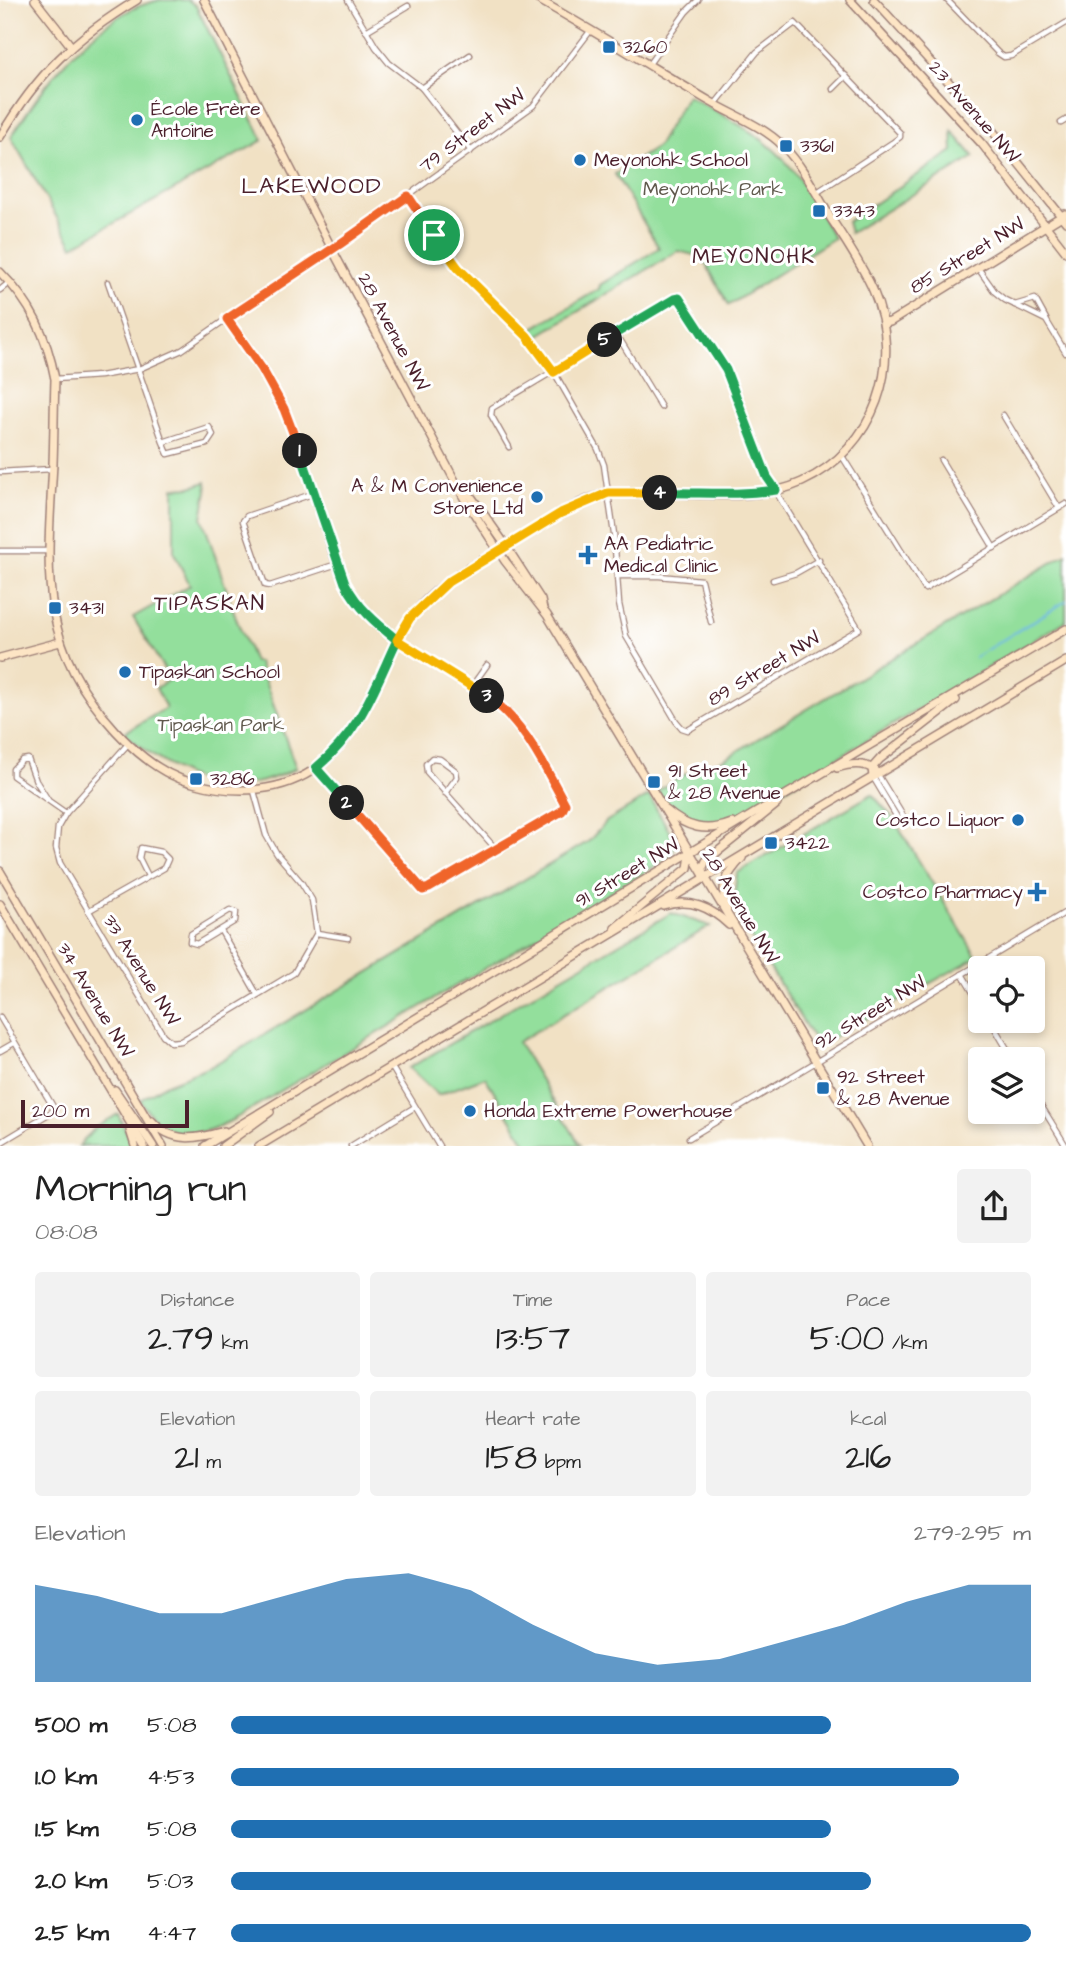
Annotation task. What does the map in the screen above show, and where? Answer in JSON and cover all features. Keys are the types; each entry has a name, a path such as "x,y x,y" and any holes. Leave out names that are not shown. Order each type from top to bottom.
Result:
{"main road":[{"path":"35,0 71,46"},
{"path":"0,137 33,85 71,46 138,0"},
{"path":"0,272 24,298 38,321 55,379 47,551 53,617 70,666 87,695 128,744 178,779 218,789 254,790 294,781 316,768 337,750 359,722 410,618 448,582 561,513 608,493 727,495 776,490 808,479 842,456 860,435 873,414 881,393 887,350 884,323 874,291 801,168 784,146 767,132 539,0"},
{"name":"23 Avenue NW","path":"850,0 975,135 1066,252"},
{"name":"23 Avenue NW","path":"874,0 972,106 1065,217"},
{"name":"28 Avenue NW","path":"204,1 464,498 498,551 544,610"},
{"name":"85 Street NW","path":"884,323 1047,225 1065,217"},
{"name":"28 Avenue NW","path":"461,489 470,495 541,600 544,610 704,878 867,1146"},
{"name":"91 Street NW","path":"205,1146 755,813 1066,629"},
{"path":"0,658 60,642"},
{"path":"259,1146 874,773 1066,661"},
{"path":"874,773 880,759 984,679"},
{"path":"812,780 847,765 874,773"},
{"path":"704,878 703,867 706,861 788,795"},
{"path":"662,807 681,822 698,829 725,826 755,813"},
{"path":"737,933 724,901 723,888 727,875 747,852"},
{"path":"608,936 688,868 690,854"},
{"name":"34 Avenue NW","path":"0,871 163,1146"},
{"path":"651,910 674,903 692,902 722,919 737,933"},
{"name":"34 Avenue NW","path":"0,904 144,1146"},
{"path":"99,1070 134,1138 135,1146"},
{"path":"99,1070 122,1097 152,1146"},
{"path":"223,1146 328,1072"},
{"path":"140,1107 164,1133 179,1138 194,1139 238,1127"}],"street":[{"path":"348,0 389,63 422,88 471,152"},
{"path":"649,64 686,12 698,0"},
{"path":"947,0 1004,57 1011,56 1066,23"},
{"path":"366,31 408,6"},
{"path":"715,104 757,52 795,23 897,129 900,137 816,193"},
{"name":"79 Street NW","path":"55,379 100,376 139,369 182,350 332,249 533,106 591,30"},
{"path":"422,88 470,55"},
{"path":"834,89 846,76"},
{"path":"408,196 458,268 527,336 554,372 598,449 604,465 617,576 701,580 711,622"},
{"path":"978,268 995,292 1046,320"},
{"path":"0,290 10,282"},
{"path":"108,282 163,442 168,454 207,444 214,435 209,427 163,442"},
{"path":"509,447 491,415 492,408 679,298 726,370 767,477 819,560 796,573 773,580"},
{"path":"1015,305 1035,299 1066,353"},
{"path":"227,319 262,369 284,409 315,493 337,564 354,600 366,615 397,640 502,707 523,729 565,804 562,811 423,890 316,768"},
{"path":"616,333 661,407"},
{"path":"1003,415 1059,508"},
{"path":"842,456 925,589 1066,504"},
{"path":"941,460 994,548"},
{"path":"0,472 52,468"},
{"path":"315,493 244,518 243,521 265,585 270,586 337,564"},
{"path":"0,551 47,551"},
{"name":"89 Street NW","path":"617,576 619,604 626,636 682,728 688,730 859,629 819,560"},
{"path":"472,686 487,664"},
{"path":"48,800 36,781 31,763 28,759 22,760 13,769 13,776 66,813 128,744"},
{"path":"445,793 457,777 456,771 440,759 432,758 426,764 426,771 445,793 496,849"},
{"path":"874,773 901,818"},
{"path":"220,931 257,994 293,973 304,959 317,933 312,901 266,835 254,790"},
{"name":"33 Avenue NW","path":"66,813 58,827 56,848 60,863 163,1035 171,1042 181,1041 257,994"},
{"name":"33 Avenue NW","path":"88,911 164,868 168,859 161,852 141,848 139,858 148,876"},
{"path":"230,910 236,912 235,921 220,931 197,944 190,942 191,934 230,910"},
{"name":"92 Street NW","path":"689,1138 1066,912"},
{"path":"317,933 348,938"},
{"path":"962,974 968,984"},
{"path":"0,1017 55,1110 0,1143"},
{"path":"0,1051 14,1043"},
{"path":"391,1066 439,1146"},
{"path":"351,1146 415,1107"},
{"path":"1045,1112 1066,1146"}],"green space":[{"name":"École Frère Antoine","path":"159,0 188,0 196,6 263,140 73,246 11,137 48,83 92,36 128,11"},
{"name":"Meyonohk Park","path":"687,95 757,136 782,157 803,185 834,238 729,305 702,257 678,251 536,337 530,330 599,289 600,285 659,248 615,174 657,147"},
{"path":"952,131 974,157 850,233 847,222 953,151"},
{"name":"Tipaskan Park","path":"206,482 202,517 237,621 254,662 258,662 296,768 249,784 218,785 194,778 156,758 124,733 166,708 156,688 170,679 133,617 190,585 174,553 174,488 191,487"},
{"path":"1066,554 1066,621 742,815 716,823 694,823 674,812 657,791 681,776 724,759"},
{"path":"872,794 893,818 976,956 968,956 968,962 825,1042 813,1038 739,918 734,896 737,873"},
{"path":"649,796 675,841 674,850 667,859 236,1118 208,1131 183,1133 161,1124 140,1100 167,1084 210,1067 589,841 607,821"},
{"path":"671,913 710,926 518,1042 580,1145 527,1145 485,1077 438,1095 409,1068"},
{"path":"118,1114 133,1146 79,1146 94,1129"}],"waterway":[{"path":"975,657 1066,601"}],"place":[{"name":"3260","path":"609,47"},
{"name":"École Frère Antoine","path":"137,120"},
{"name":"3361","path":"786,146"},
{"name":"Meyonohk School","path":"580,160"},
{"name":"3343","path":"819,211"},
{"name":"A & M Convenience Store Ltd","path":"537,497"},
{"name":"AA Pediatric Medical Clinic","path":"588,555"},
{"name":"3431","path":"55,608"},
{"name":"Tipaskan School","path":"125,672"},
{"name":"3286","path":"196,779"},
{"name":"91 Street & 28 Avenue","path":"654,782"},
{"name":"Costco Liquor","path":"1018,820"},
{"name":"3422","path":"771,843"},
{"name":"Costco Pharmacy","path":"1037,892"},
{"name":"92 Street & 28 Avenue","path":"823,1088"},
{"name":"Honda Extreme Powerhouse","path":"470,1111"}],"district":[{"name":"LAKEWOOD","path":"312,186"},
{"name":"MEYONOHK","path":"754,256"},
{"name":"TIPASKAN","path":"210,603"}],"route":[{"path":"434,235 408,196 227,319 262,369 284,409 315,493 337,564 354,600 366,615 397,640 359,722 337,750 316,768 423,890 562,811 565,804 523,729 502,707 397,640 410,618 448,582 561,513 608,493 715,495 776,490 767,477 726,370 679,298 554,372 527,336 458,268 434,235"}]}
